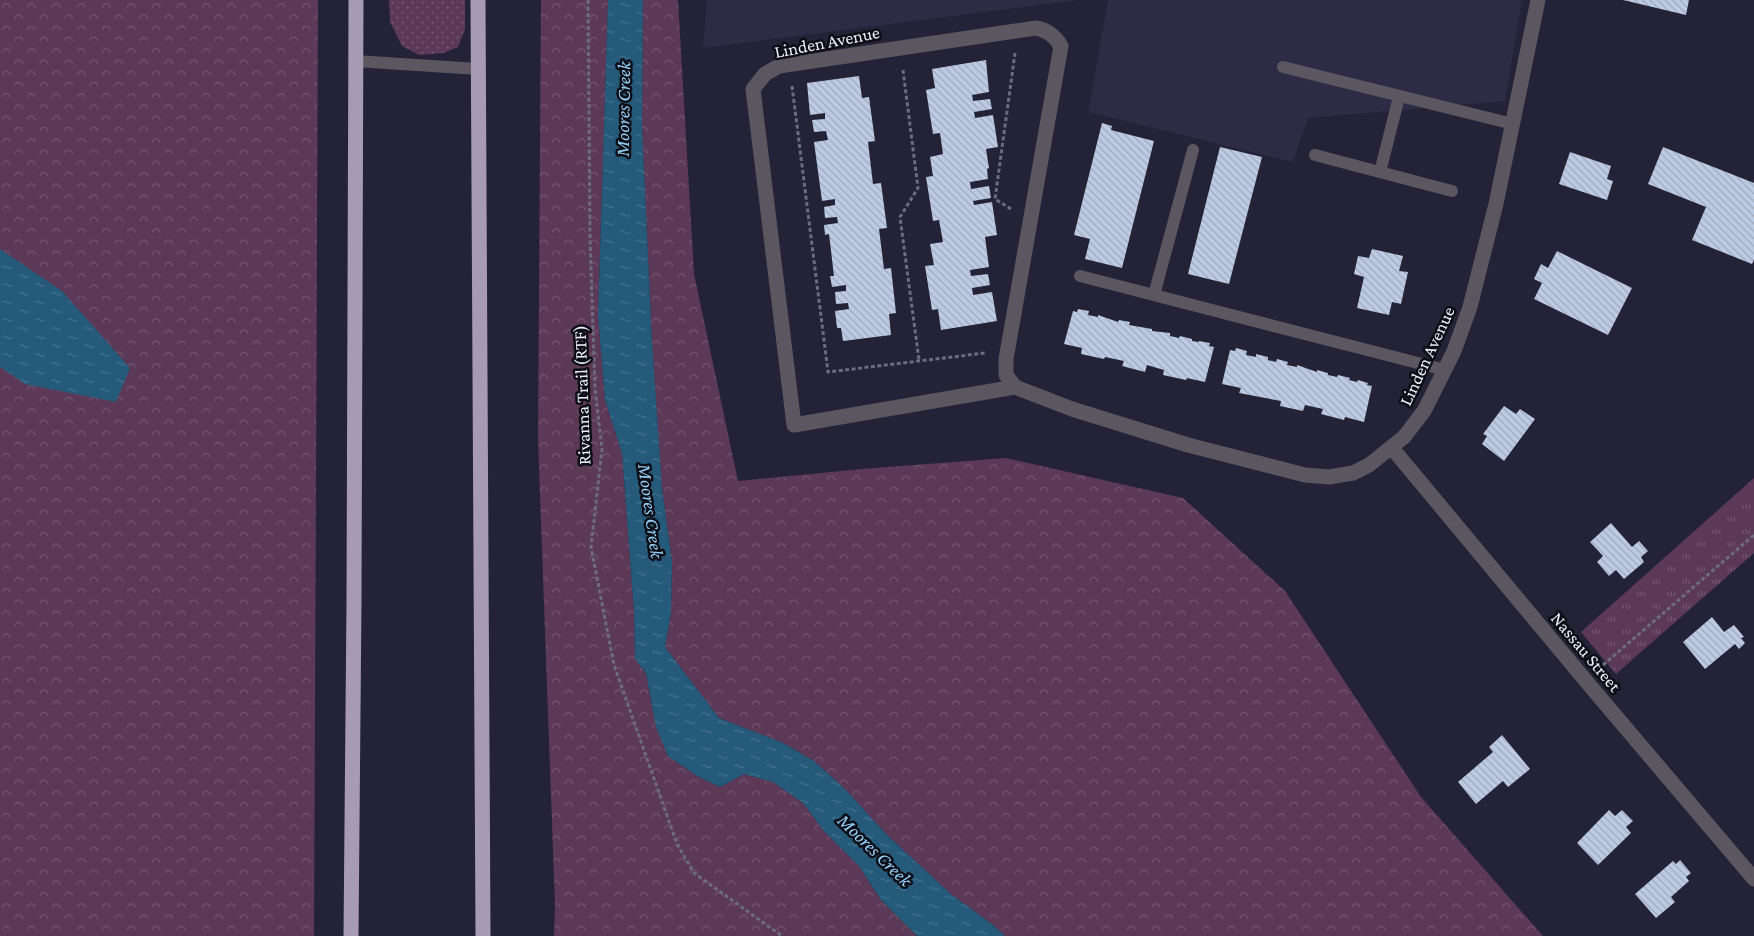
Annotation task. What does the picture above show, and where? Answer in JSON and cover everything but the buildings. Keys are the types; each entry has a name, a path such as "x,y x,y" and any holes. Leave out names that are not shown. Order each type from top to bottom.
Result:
{"highway":[{"path":"351,936 356,0"},
{"path":"478,0 484,936"}],"street":[{"name":"Linden Avenue","path":"1015,387 1006,374 1006,359 1061,46 1056,37 1043,29 1036,28 779,66 765,74 753,89 794,425 1015,387 1072,409 1188,445 1305,475 1329,477 1352,473 1369,465 1404,437 1424,411 1454,351 1470,307 1496,204 1538,0"},
{"name":"Nassau Street","path":"1392,448 1754,879"}],"lane":[{"path":"355,61 478,69"},
{"path":"1283,67 1513,124"},
{"path":"1380,172 1399,97"},
{"path":"1154,294 1193,150"},
{"path":"1314,154 1452,191"},
{"path":"1080,276 1445,370"}],"path":[{"name":"Rivanna Trail (RTF)","path":"588,0 590,238 595,389 602,449 591,547 614,665 677,844 694,873 782,936"},
{"path":"1006,50 1016,49 995,199 1015,212"},
{"path":"903,64 918,188 900,217 919,360"},
{"path":"792,80 828,372 992,352"},
{"path":"1603,665 1754,534"}],"shaded area":[{"path":"707,0 1079,0 703,48"},
{"path":"1108,0 1522,0 1505,101 1308,118 1293,162 1088,112"}],"green space":[{"path":"0,0 318,0 314,936 0,936"},
{"path":"389,0 465,0 465,29 458,47 444,53 419,55 402,46 390,22"},
{"path":"541,0 608,0 598,315 605,400 622,453 634,611 635,659 646,673 651,702 668,756 697,776 720,787 744,774 773,782 803,803 824,831 859,866 881,900 917,936 554,936 555,905 538,439"},
{"path":"643,0 678,0 694,274 738,481 1006,458 1183,498 1285,591 1421,797 1543,936 1005,936 992,924 952,895 886,834 845,789 814,761 783,743 719,718 665,647 671,613 672,562 662,488 652,342 642,126"},
{"path":"1754,478 1754,553 1616,674 1581,632"}],"water":[{"name":"Moores Creek","path":"608,0 643,0 642,126 652,342 662,488 672,562 671,613 665,647 719,718 783,743 814,761 845,789 886,834 952,895 992,924 1005,936 917,936 881,900 859,866 824,831 803,803 773,782 744,774 720,787 697,776 668,756 656,727 646,673 635,659 634,611 622,453 605,400 598,315"},
{"path":"0,249 62,291 130,368 116,402 25,384 0,367"}]}
